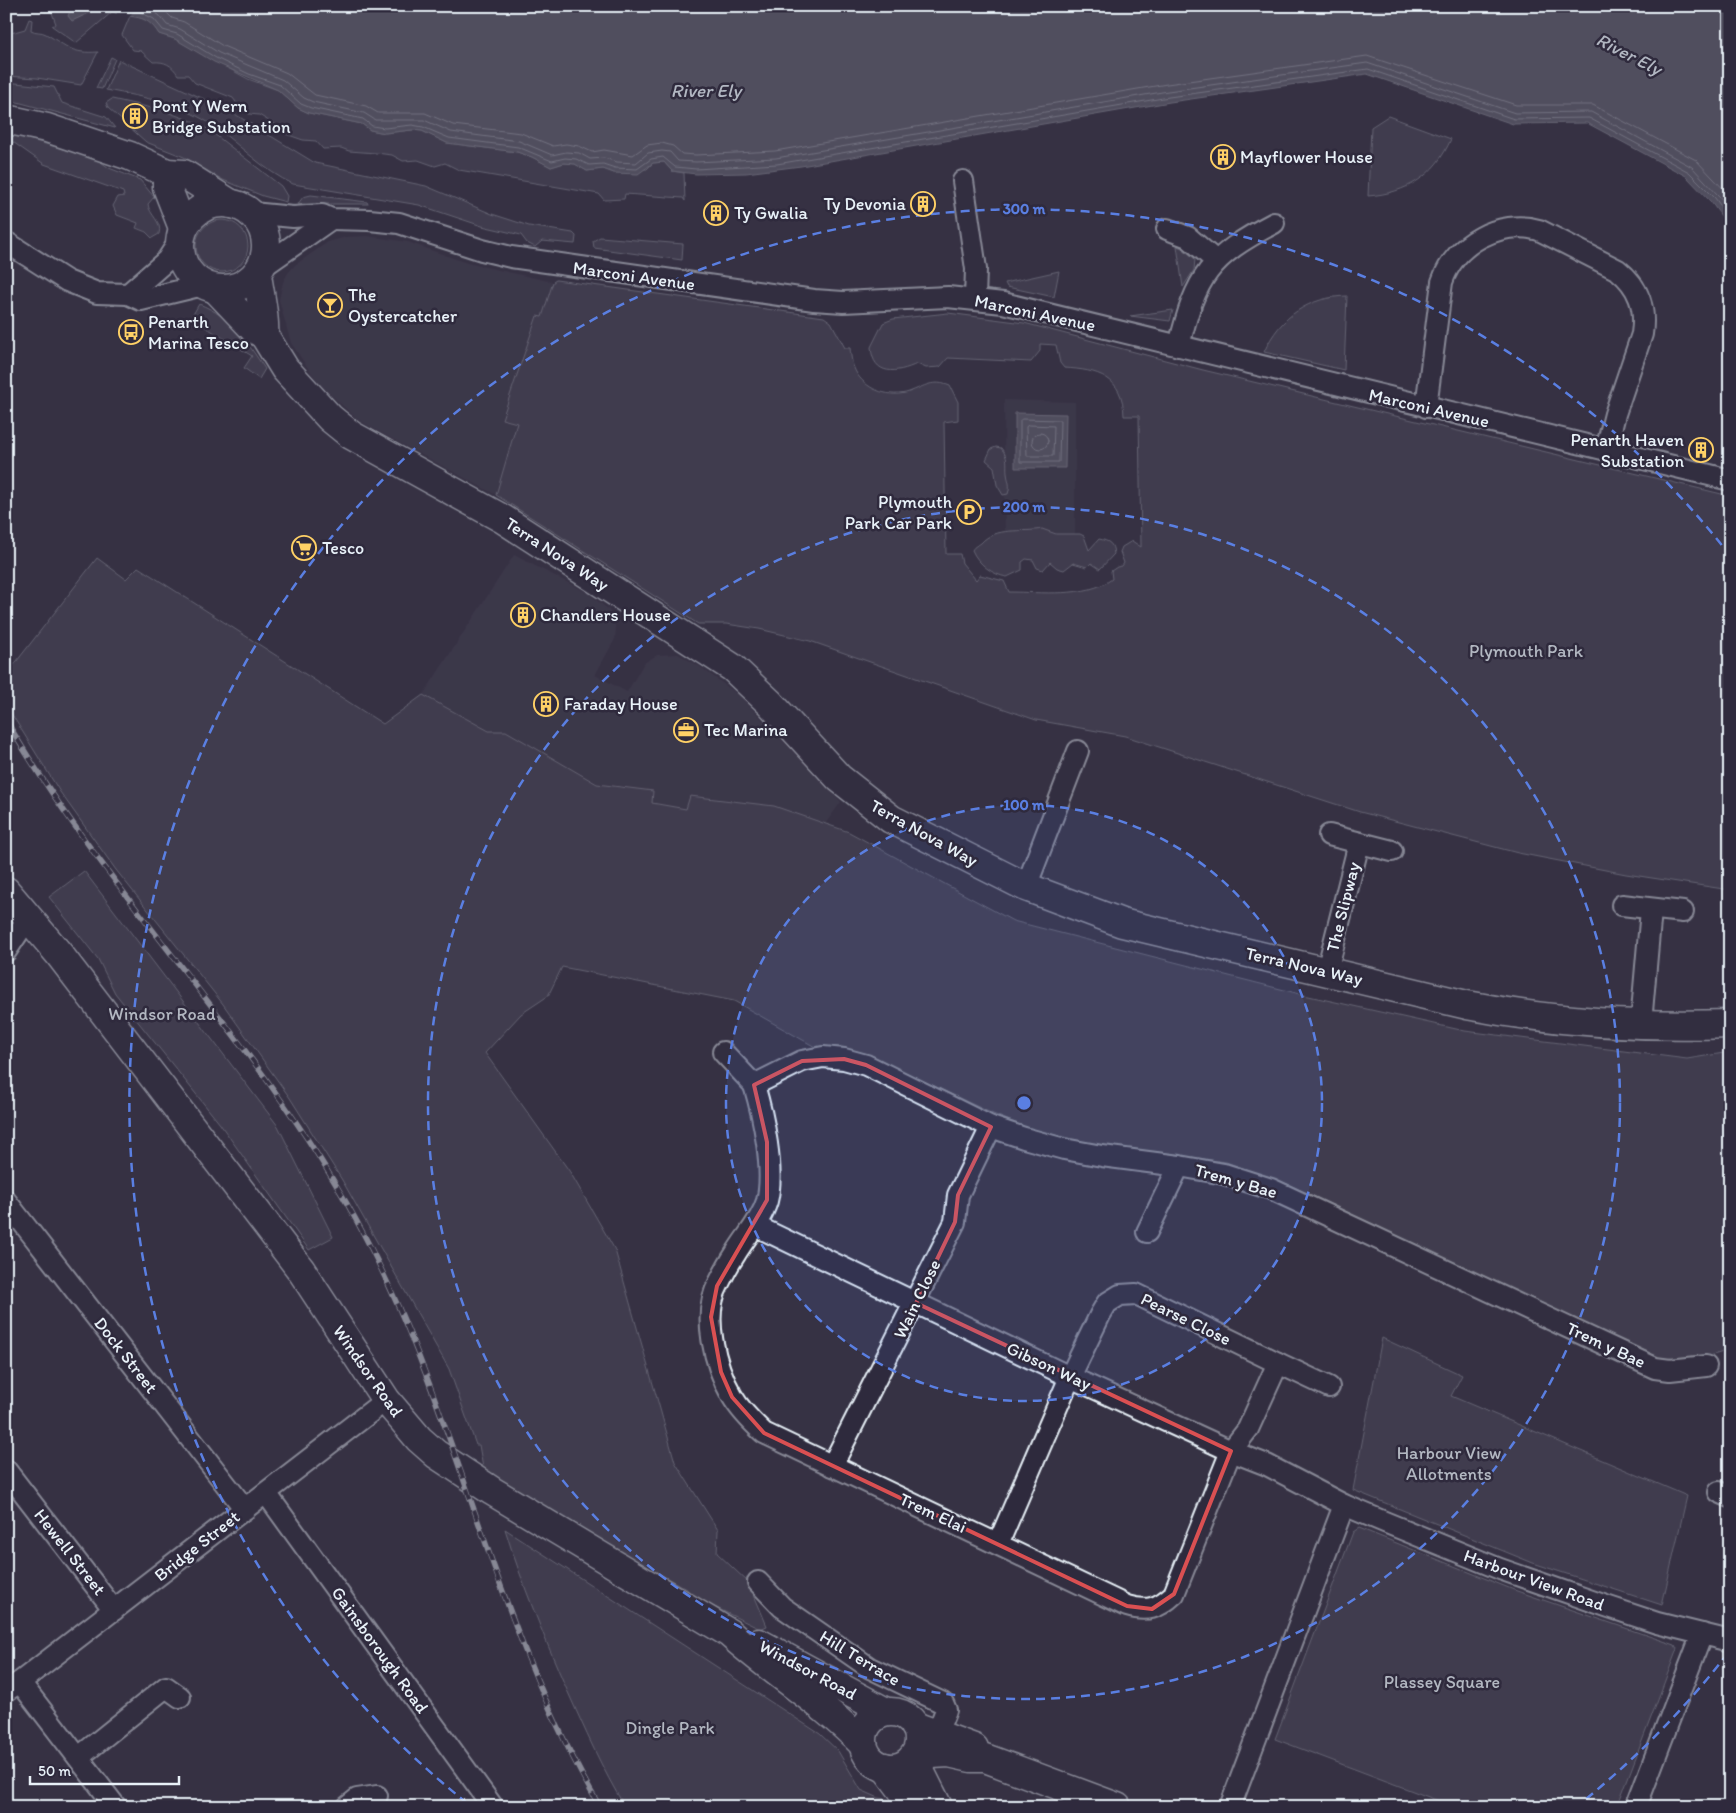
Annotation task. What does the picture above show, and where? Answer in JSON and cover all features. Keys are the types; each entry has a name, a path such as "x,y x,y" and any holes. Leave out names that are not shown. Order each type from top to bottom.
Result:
{"street":[{"path":"6,119 48,128 121,153 167,173 184,174 241,209 264,232 267,256 259,271"},
{"path":"167,173 167,187 181,234 180,253 184,266 192,277 210,287"},
{"path":"963,181 976,270 975,299"},
{"path":"128,294 167,260 190,216 201,208 216,204 241,209"},
{"name":"Marconi Avenue","path":"241,209 293,217 322,215 332,220 369,220 399,223 482,250 536,262 814,300 843,302 929,297 975,299 1030,309 1730,480"},
{"path":"6,242 83,288 112,295 128,294 142,300 210,287 230,290 246,283 259,271 332,220"},
{"path":"1179,346 1190,302 1216,261 1231,248 1274,223"},
{"path":"1426,407 1442,282 1445,272 1464,250 1482,236 1507,227 1527,226 1539,230 1618,270 1629,279 1642,301 1644,323 1642,334 1615,414 1606,450"},
{"path":"1167,229 1188,237 1216,261"},
{"name":"Terra Nova Way","path":"259,271 261,308 266,323 264,335"},
{"name":"Terra Nova Way","path":"210,287 253,328 264,335 285,368 304,392 330,418 351,435 503,519 733,668 770,703 839,778 891,819 1026,887 1122,922 1458,1003 1513,1014 1641,1023 1730,1024"},
{"path":"1026,887 1078,751"},
{"name":"The Slipway","path":"1329,835 1392,851"},
{"name":"The Slipway","path":"1327,971 1359,843"},
{"name":"Windsor Road","path":"6,891 70,969 266,1224 300,1270 386,1400 419,1439 452,1465 729,1633 758,1659 828,1710 863,1744 871,1760 885,1767 915,1807"},
{"path":"1622,905 1651,910 1684,912"},
{"path":"1641,1023 1651,910"},
{"path":"6,951 20,930 31,921"},
{"path":"723,1052 754,1085 767,1142 767,1200 756,1226"},
{"name":"Trem y Bae","path":"754,1085 802,1061 823,1057 844,1059 866,1065 991,1127 1064,1149 1224,1174 1271,1189 1655,1368 1670,1370 1706,1366"},
{"name":"Wain Close","path":"832,1466 916,1303 955,1222 958,1195 991,1127"},
{"path":"1147,1232 1179,1166"},
{"name":"Dock Street","path":"6,1201 245,1509"},
{"name":"Gibson Way","path":"756,1226 1070,1377 1231,1451 1266,1465 1344,1504"},
{"name":"Trem Elai","path":"756,1226 736,1253 717,1286 710,1317 721,1372 732,1397 747,1417 764,1433 1127,1606 1152,1609 1163,1604 1174,1594 1231,1451"},
{"name":"Pearse Close","path":"998,1544 1070,1377 1107,1303 1120,1295 1136,1294 1329,1387"},
{"path":"1231,1451 1248,1429 1278,1363"},
{"name":"Bridge Street","path":"13,1686 386,1400"},
{"name":"Hewell Street","path":"6,1470 114,1610"},
{"name":"Gainsborough Road","path":"266,1493 492,1807"},
{"path":"1230,1807 1344,1504"},
{"name":"Harbour View Road","path":"1344,1504 1500,1569 1657,1623 1730,1641"},
{"name":"Hill Terrace","path":"758,1582 782,1607 870,1668 943,1702 946,1710 926,1729"},
{"name":"Windsor Road","path":"729,1633 767,1645 886,1712"},
{"path":"1636,1807 1702,1634"},
{"path":"13,1686 79,1757 116,1807"},
{"path":"79,1757 166,1687 180,1697"},
{"name":"Windsor Road","path":"863,1744 866,1726 872,1719 886,1712 898,1712 926,1729 974,1748 985,1758"},
{"path":"885,1767 897,1767 906,1764 914,1756 926,1729"},
{"path":"914,1756 949,1753 972,1758 985,1758 1117,1807"},
{"path":"914,1756 938,1807"},
{"path":"346,1807 357,1799 376,1796"}],"highlighted area":[{"path":"844,1059 866,1065 991,1127 958,1195 955,1222 916,1303 1231,1451 1174,1594 1152,1609 1127,1606 764,1433 732,1397 721,1372 711,1317 717,1286 767,1200 767,1142 754,1085 802,1061"}],"shaded area":[{"path":"367,236 408,242 467,263 553,282 542,318 537,316 503,419 517,423 496,495 357,419 318,383 291,343 279,300 283,282 288,273 295,265 328,242 346,237"},
{"path":"1004,400 1075,402 1075,539 1005,538"},
{"path":"514,555 588,593 609,610 616,629 615,639 595,675 627,692 644,663 657,655 678,654 699,666 740,696 841,802 825,824 773,806 690,796 687,809 651,803 653,791 597,784 506,731 489,731 423,695"}],"green space":[{"path":"44,6 72,6 72,11 77,16 102,6 112,12 76,43 52,26 56,24 51,10 45,12"},
{"path":"136,15 152,23 159,34 175,39 248,79 278,90 298,108 309,113 362,124 370,130 385,133 412,130 422,131 447,143 517,152 551,167 564,163 575,164 587,171 603,169 614,173 647,169 653,163 664,162 672,171 684,173 685,201 683,198 625,194 624,199 604,200 599,194 459,170 445,163 435,166 418,160 403,161 392,155 349,151 341,148 323,149 316,141 303,140 280,132 277,126 259,115 249,114 233,98 195,83 188,75 178,75 168,64 153,62 141,51 133,50 122,35 130,16"},
{"path":"29,19 32,20 31,30 33,31 44,33 76,51 98,52 81,85 37,78 6,76 6,29 11,33 25,29"},
{"path":"111,57 115,59 102,89 96,88"},
{"path":"119,60 228,110 315,163 426,186 492,214 529,226 573,233 576,236 575,244 542,241 535,247 527,243 521,235 482,226 419,205 293,184 282,179 215,127 190,112 163,102 106,90"},
{"path":"6,82 54,87 62,103 106,117 115,128 6,99"},
{"path":"112,99 161,110 195,122 209,130 281,186 287,196 286,202 263,196 223,180 184,157 146,142 108,108 106,103"},
{"path":"1388,116 1451,139 1437,163 1418,180 1395,191 1368,196 1371,127"},
{"path":"18,136 97,159 109,168 140,180 154,197 148,204 158,222 159,234 152,238 146,232 136,228 138,223 117,215 113,206 118,197 124,196 123,192 44,164 10,140 11,137"},
{"path":"311,195 367,202 368,204 298,204 303,197"},
{"path":"222,220 236,224 244,232 248,246 244,260 236,268 222,272 208,268 200,260 196,246 200,232 208,224"},
{"path":"600,237 683,244 682,260 594,248 593,241"},
{"path":"1177,246 1195,259 1194,270 1183,287"},
{"path":"1059,271 1054,297 1007,287 1005,283"},
{"name":"Plymouth Park","path":"556,280 824,317 831,322 845,348 850,348 851,358 857,374 867,385 874,389 880,392 902,394 934,383 950,386 958,402 958,420 944,422 946,554 960,554 962,563 976,580 980,575 1004,581 1009,592 1063,593 1090,589 1102,585 1112,579 1111,571 1122,566 1124,563 1120,552 1122,547 1132,541 1141,547 1139,416 1124,416 1123,403 1119,392 1114,384 1106,378 1088,371 1064,368 1060,363 1056,345 1040,344 1040,351 1031,362 948,358 940,367 926,368 917,364 894,370 881,368 876,364 871,347 883,323 893,319 948,313 1024,323 1203,370 1730,496 1730,890 1626,874 1518,853 1360,812 1125,736 1036,720 810,641 759,629 726,624 698,624 496,495 517,423 502,419 537,316 542,317 553,282"},
{"path":"1347,296 1344,370 1264,352 1278,328 1297,311 1320,300"},
{"path":"199,304 220,315 245,340 265,369 259,379 244,368 252,356 191,318"},
{"path":"1173,310 1170,321 1130,316"},
{"path":"1001,448 1007,460 1009,488 1008,494 1003,495 997,485 994,467 986,460 991,449"},
{"path":"1042,529 1056,534 1080,534 1084,536 1089,550 1099,539 1105,541 1113,547 1114,554 1100,569 1091,563 1087,567 1073,563 1064,570 1057,568 1050,562 1043,570 1037,568 1033,560 1026,559 1022,562 1022,570 1007,577 996,574 986,568 972,550 994,534"},
{"path":"97,558 126,579 138,567 383,724 423,695 489,731 506,731 597,784 653,791 652,803 686,809 690,796 774,806 849,832 1013,921 1304,995 1465,1031 1687,1059 1730,1052 1730,1350 1693,1361 1663,1361 1290,1185 1226,1162 1072,1141 1030,1129 993,1114 867,1054 842,1047 817,1048 734,1001 562,967 548,996 521,1014 485,1053 570,1172 615,1250 675,1462 718,1530 717,1553 749,1583 767,1626 760,1629 692,1596 687,1589 569,1524 492,1477 483,1468 479,1445 476,1445 449,1369 342,1180 290,1098 223,1004 116,870 60,792 6,705 6,675"},
{"name":"Windsor Road","path":"84,871 278,1126 333,1237 309,1250 220,1124 115,993 98,959 49,897"},
{"name":"Harbour View Allotments","path":"1382,1338 1462,1375 1451,1396 1687,1496 1662,1605 1533,1563 1353,1490"},
{"name":"Plassey Square","path":"1359,1528 1514,1590 1675,1645 1677,1649 1617,1807 1455,1807 1275,1739 1353,1532"},
{"name":"Dingle Park","path":"505,1529 820,1734 838,1751 861,1790 879,1798 888,1799 898,1807 625,1807 601,1764 567,1690 534,1610"}],"water":[{"name":"River Ely","path":"72,6 1730,6 1730,228 1711,202 1686,176 1587,123 1513,124 1367,74 1170,102 801,166 746,173 696,174 672,171 664,162 653,163 638,174 614,173 603,169 587,171 575,164 564,163 551,167 517,152 447,143 422,131 412,130 385,133 370,130 362,124 309,113 298,108 278,90 214,62 175,39 159,34 144,19 112,12 102,7 72,21 68,16"},
{"path":"1015,413 1066,414 1065,468 1015,468"}],"pier":[{"path":"120,6 136,6 129,18 116,15"}],"railway":[{"path":"6,720 46,785 90,847 273,1089 316,1152 355,1218 391,1289 421,1363 530,1663 562,1736 600,1807"}],"place":[{"name":"Pont Y Wern Bridge Substation","path":"135,116"},
{"name":"Mayflower House","path":"1223,157"},
{"name":"Ty Devonia","path":"923,204"},
{"name":"Ty Gwalia","path":"716,213"},
{"name":"The Oystercatcher","path":"330,305"},
{"name":"Penarth Marina Tesco","path":"131,332"},
{"name":"Penarth Haven Substation","path":"1701,450"},
{"name":"Plymouth Park Car Park","path":"969,512"},
{"name":"Tesco","path":"304,548"},
{"name":"Chandlers House","path":"523,615"},
{"name":"Faraday House","path":"546,704"},
{"name":"Tec Marina","path":"686,730"}]}
